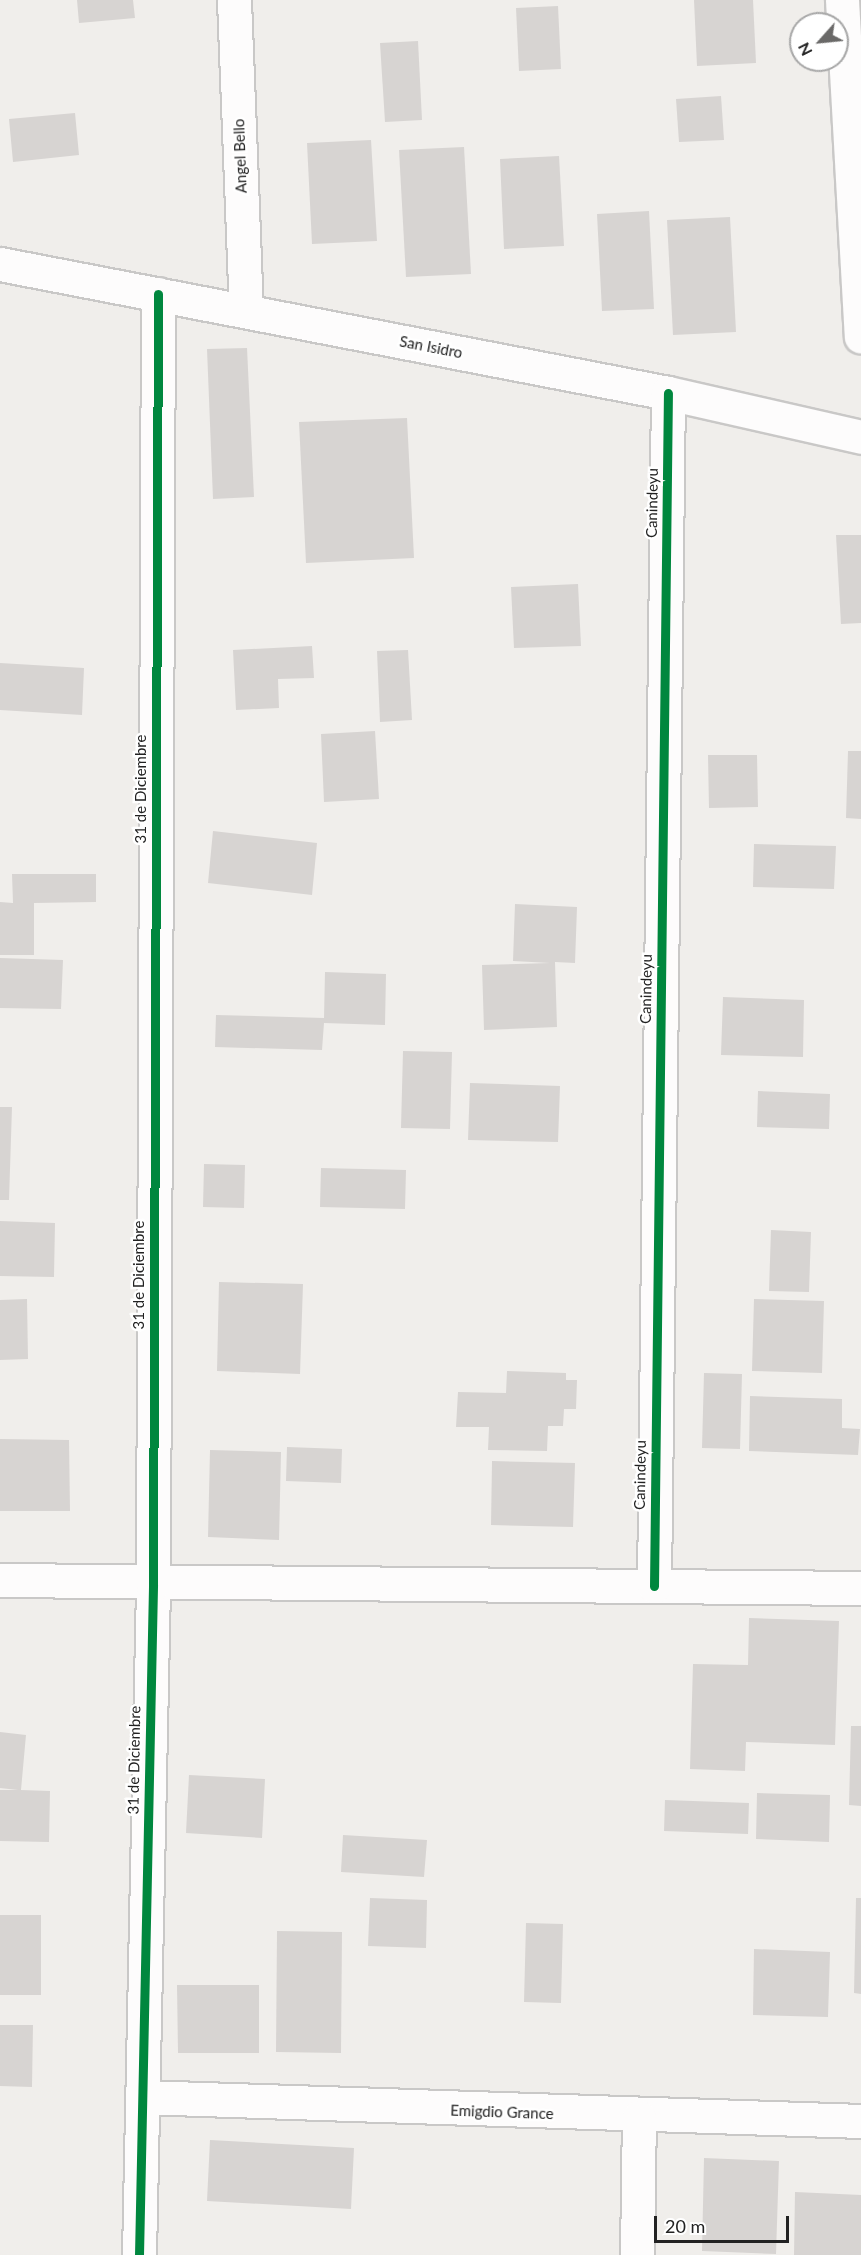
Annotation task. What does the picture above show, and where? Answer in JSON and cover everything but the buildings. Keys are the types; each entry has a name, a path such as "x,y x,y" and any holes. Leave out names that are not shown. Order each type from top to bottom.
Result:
{"street":[{"name":"Angel Bello","path":"234,0 246,311"},
{"path":"842,0 861,336"},
{"name":"San Isidro","path":"0,264 668,393 861,437"},
{"name":"31 de Diciembre","path":"138,2255 153,1584 158,294"},
{"name":"Canindeyu","path":"654,1586 668,393"},
{"path":"0,1580 153,1584 861,1588"},
{"name":"Emigdio Grance","path":"142,2097 639,2117 861,2121"},
{"path":"637,2255 639,2117"}],"cycle path":[{"path":"139,2255 153,1584 158,294"},
{"path":"654,1586 668,393"}]}
